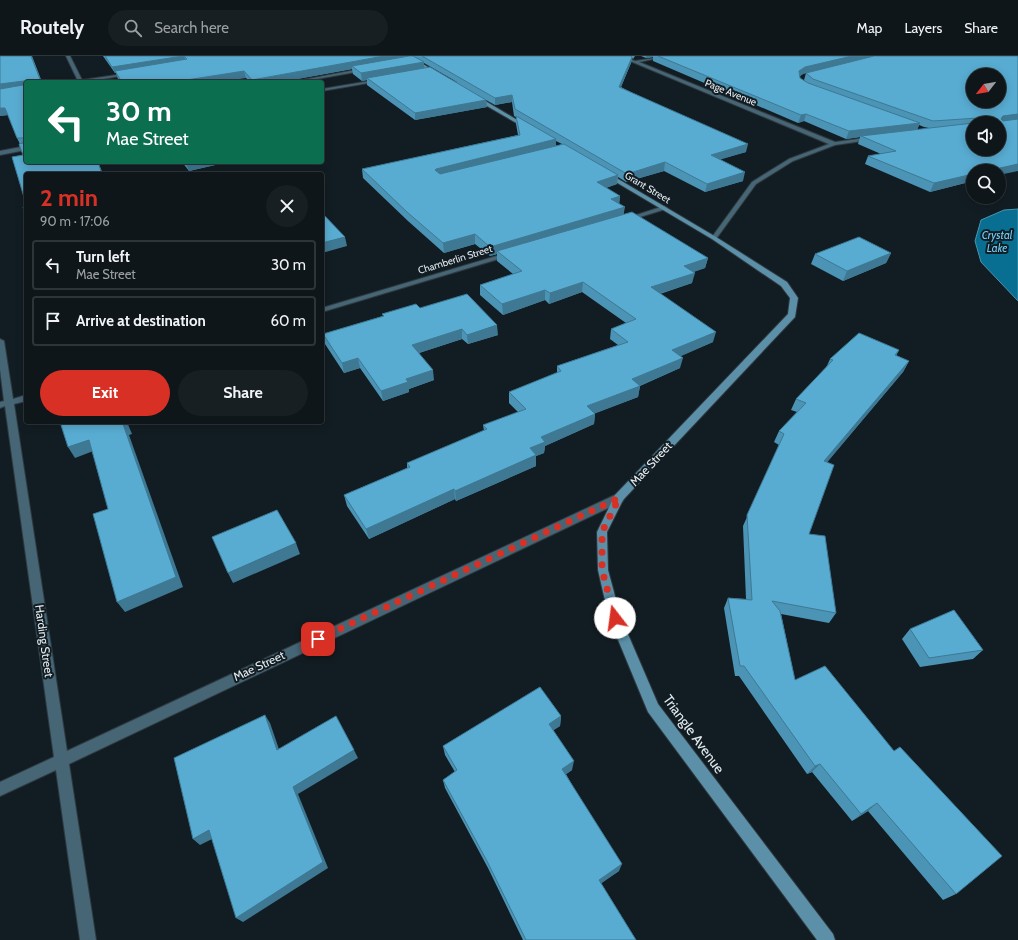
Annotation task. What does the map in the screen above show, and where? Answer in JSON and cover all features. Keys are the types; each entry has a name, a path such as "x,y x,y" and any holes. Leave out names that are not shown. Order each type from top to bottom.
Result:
{"street":[{"path":"68,56 79,80"},
{"path":"406,56 443,78"},
{"name":"Page Avenue","path":"620,56 834,144"},
{"path":"635,62 666,56"},
{"path":"402,62 413,60"},
{"path":"305,80 373,67"},
{"path":"423,72 431,70"},
{"path":"94,80 134,74"},
{"path":"324,90 385,79"},
{"path":"468,92 532,130"},
{"path":"714,238 754,184 791,160 834,144 882,138"},
{"path":"0,152 24,148"},
{"name":"Grant Street","path":"598,169 714,238"},
{"path":"619,222 664,208"},
{"name":"Mae Street","path":"0,789 619,498 792,315 794,298 784,284 714,238"},
{"name":"Chamberlin Street","path":"324,309 520,251"},
{"name":"Harding Street","path":"0,341 5,404 88,940"},
{"path":"5,404 24,399"},
{"name":"Triangle Avenue","path":"619,498 602,532 602,570 615,618 653,708 827,940"}],"water":[{"name":"Crystal Lake","path":"1018,209 1018,301 981,262 975,241 981,220 1004,210"}],"building":[{"path":"0,56 31,56 40,80 24,80 0,84"},
{"path":"105,56 183,56 112,67"},
{"path":"184,56 384,56 252,80 244,71 187,80 114,80 120,79 115,71 187,59"},
{"path":"413,56 424,62 361,73 352,66"},
{"path":"422,56 631,56 632,57 619,87 748,144 711,155 745,172 707,184 665,162 627,174 515,109 512,95 495,98"},
{"path":"658,56 852,56 805,67 799,71 800,78 808,83 920,123 849,131 806,114 801,115"},
{"path":"874,56 1018,56 1018,114 1003,116 966,116 966,119 933,121 813,79 806,73"},
{"path":"430,67 486,100 415,113 367,78"},
{"path":"24,81 24,138 17,138 5,108 0,108 0,89 23,85"},
{"path":"516,116 556,139 435,170 440,174 564,144 618,175 597,182 620,196 611,199 625,207 490,247 475,234 443,243 407,212 362,169 520,135"},
{"path":"1018,119 1018,164 1006,167 1006,164 966,164 966,176 934,183 868,156 896,151 861,136 966,124 966,156 1006,156 1006,121"},
{"path":"24,138 24,164 99,164 101,172 24,172 24,197 12,157 23,155 19,144 23,143"},
{"path":"632,212 708,258 684,266 695,273 651,287 716,332 672,350 683,358 632,379 640,386 587,406 595,414 541,437 545,442 530,448 536,455 455,491 454,489 366,529 344,495 410,467 407,463 487,429 483,425 526,409 509,392 561,371 557,366 628,342 611,329 636,319 583,282 550,293 545,290 502,304 480,285 522,271 497,251"},
{"path":"324,215 345,237 324,242"},
{"path":"859,237 891,253 847,271 815,254"},
{"path":"467,294 497,325 467,335 462,329 412,345 433,370 406,379 408,382 381,391 358,358 342,363 324,336 324,334 384,316 382,314 416,304 420,308"},
{"path":"859,333 899,350 895,355 909,361 824,461 834,465 809,534 825,536 836,613 772,601 780,611 795,680 825,666 894,751 900,747 1002,856 956,894 877,803 861,814 820,764 815,766 744,666 740,666 728,598 752,600 747,515 784,434 779,431 806,403 796,399 833,360 830,359"},
{"path":"61,424 123,424 176,577 117,602 93,514 108,509 89,440 68,447"},
{"path":"277,510 296,543 228,573 212,537"},
{"path":"954,610 983,650 929,658 910,629"},
{"path":"540,687 561,716 549,724 574,761 562,769 622,864 599,880 636,940 526,940 487,861 443,780 457,770 443,746"},
{"path":"265,715 277,750 336,716 354,750 293,787 323,862 236,918 209,830 193,839 174,758"}],"route":[{"path":"318,639 619,498 602,532 602,570 615,618"}]}
